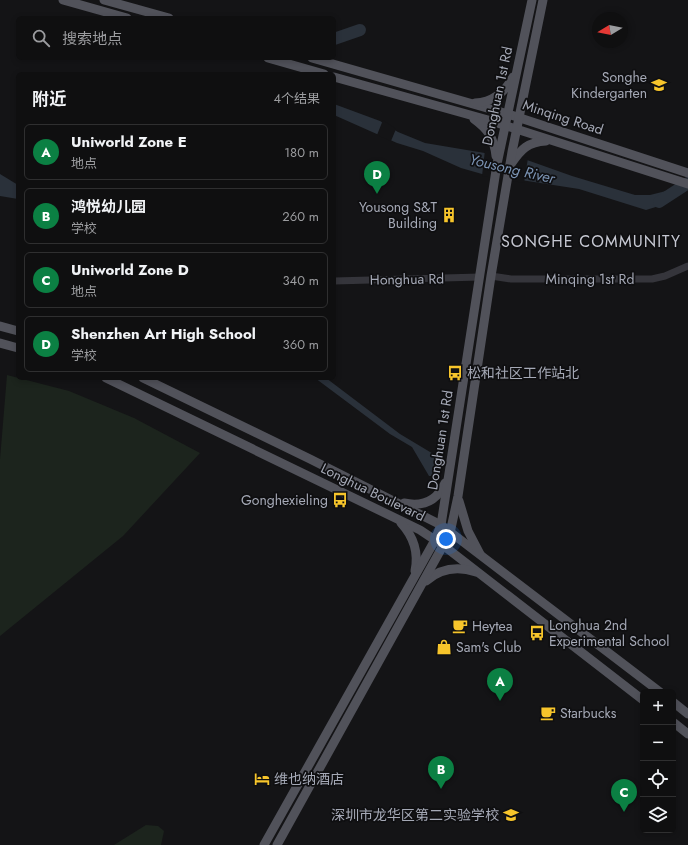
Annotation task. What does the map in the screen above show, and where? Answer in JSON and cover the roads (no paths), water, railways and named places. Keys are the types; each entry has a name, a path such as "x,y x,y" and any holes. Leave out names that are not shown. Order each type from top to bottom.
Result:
{"main road":[{"path":"63,0 120,16"},
{"path":"104,0 162,16"},
{"name":"Donghuan 1st Rd","path":"264,845 435,540 441,525 444,490 448,476 495,181 497,150 508,114 532,0"},
{"name":"Donghuan 1st Rd","path":"277,845 424,583 450,533 458,496 506,184 509,167 515,153 518,118 543,0"},
{"path":"275,60 317,72"},
{"name":"Minqing Road","path":"319,60 508,114 686,172"},
{"path":"470,103 484,102 499,95 509,84 518,66"},
{"name":"Minqing Road","path":"336,78 516,129 688,184"},
{"path":"468,115 486,129 497,150"},
{"path":"515,153 530,143 552,141"},
{"path":"0,326 16,330"},
{"path":"0,343 16,347"},
{"name":"Longhua Boulevard","path":"110,380 399,520 435,540 640,698"},
{"name":"Longhua Boulevard","path":"147,380 441,525 656,689"},
{"path":"396,502 424,504 435,498 444,490"},
{"path":"458,496 465,524 482,556"},
{"path":"399,520 414,540 416,548 416,566 414,577"},
{"path":"424,583 442,571 451,569 467,570 480,574"},
{"path":"676,704 688,714"},
{"path":"676,724 688,734"}],"street":[{"name":"Minqing 1st Rd","path":"491,276 511,278 652,279 665,276 688,266"},
{"name":"Honghua Rd","path":"336,281 480,277"}],"water":[{"path":"336,105 380,121 398,132 425,143 527,160 572,176 635,195 650,195 666,191 677,195 659,206 646,210 579,189 482,174 461,168 423,151 397,143 336,116"},
{"path":"0,174 16,184 16,199 0,196"},
{"path":"318,380 329,380 400,434 435,455 433,476 429,476 412,447 390,434"}],"waterway":[{"path":"336,38 360,30"},
{"name":"Yousong River","path":"659,202 688,183"}],"place":[{"name":"Songhe Kindergarten","path":"659,85"},
{"name":"Shenzhen Art High School","path":"377,194"},
{"name":"Yousong S&T Building","path":"449,215"},
{"name":"松和社区工作站北","path":"455,373"},
{"name":"Gonghexieling","path":"340,500"},
{"name":"Heytea","path":"460,626"},
{"name":"Longhua 2nd Experimental School","path":"537,633"},
{"name":"Sam's Club","path":"444,647"},
{"name":"Uniworld Zone E","path":"500,701"},
{"name":"Starbucks","path":"548,713"},
{"name":"维也纳酒店","path":"262,779"},
{"name":"鸿悦幼儿园","path":"441,789"},
{"name":"Uniworld Zone D","path":"624,812"},
{"name":"深圳市龙华区第二实验学校","path":"511,815"}],"district":[{"name":"SONGHE COMMUNITY","path":"591,241"}]}
